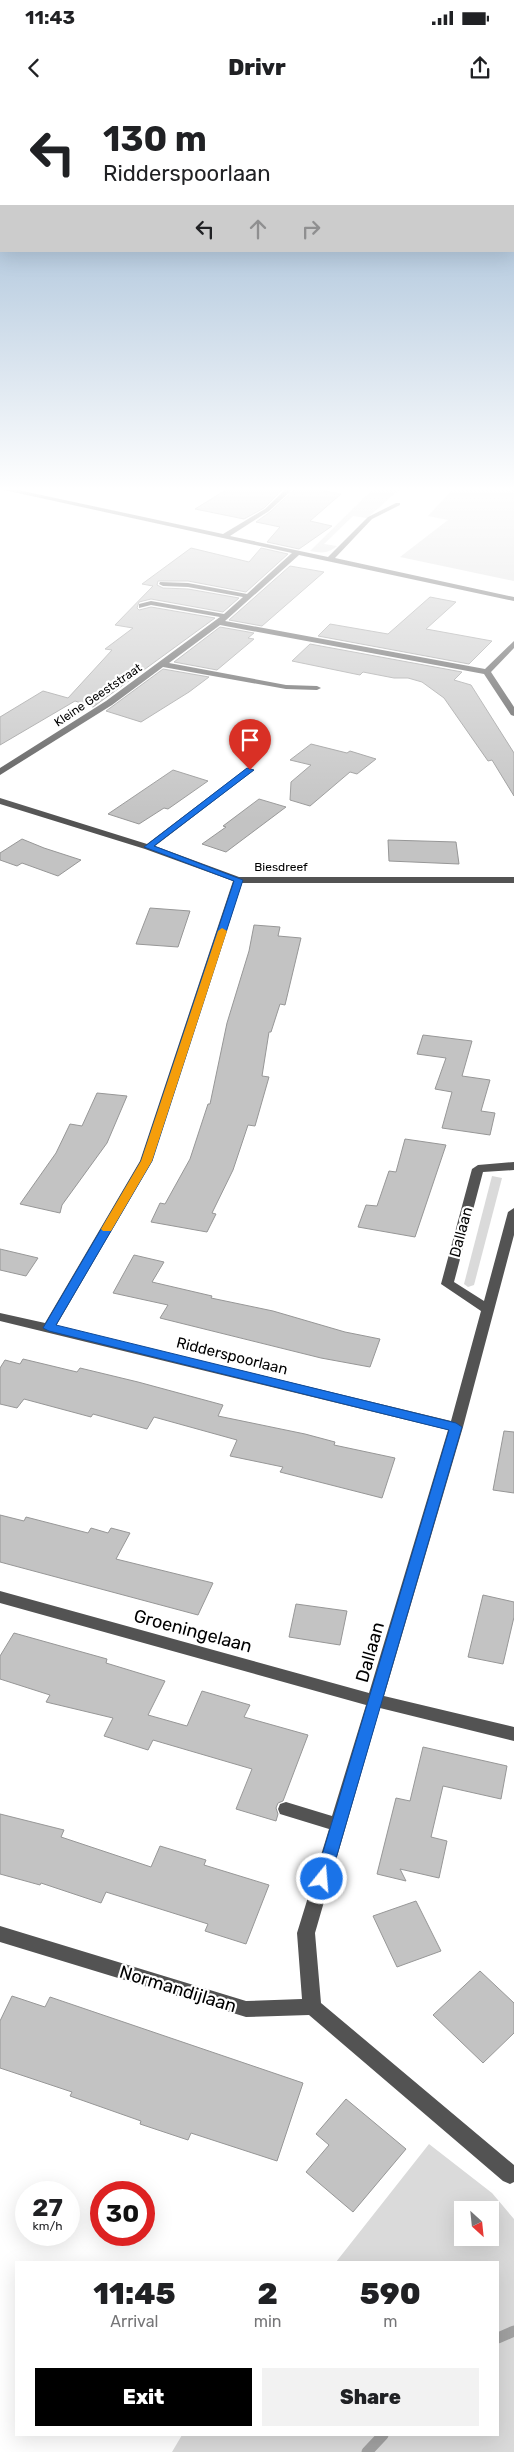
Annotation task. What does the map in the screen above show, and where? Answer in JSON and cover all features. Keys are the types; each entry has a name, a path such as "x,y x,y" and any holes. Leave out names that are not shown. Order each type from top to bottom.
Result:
{"street":[{"name":"Kleine Geeststraat","path":"0,772 109,703 222,619 244,600"},
{"path":"142,606 151,604 487,672 514,713"},
{"path":"487,672 514,643"},
{"path":"162,664 286,687 317,688"},
{"path":"148,847 250,770"},
{"name":"Biesdreef","path":"0,801 148,847 238,880 514,880"},
{"path":"49,1328 146,1161 238,880"},
{"name":"Dallaan","path":"487,1309 446,1284 478,1169 514,1166"},
{"name":"Dallaan","path":"312,2007 306,1933 456,1427 514,1212"},
{"name":"Ridderspoorlaan","path":"0,1317 456,1427"},
{"name":"Groeningelaan","path":"0,1597 376,1701 514,1734"},
{"path":"286,1809 339,1825"},
{"name":"Normandijlaan","path":"0,1934 246,2010 312,2007"},
{"path":"312,2007 510,2174"}],"shaded area":[{"path":"492,1176 502,1178 474,1285 468,1287 464,1284"},
{"path":"429,2144 492,2193 499,2201 454,2201 454,2246 499,2246 499,2201 514,2219 514,2452 172,2452 181,2436 499,2436 499,2261 337,2261"}],"building":[{"path":"140,600 148,600 139,602 137,608 139,610 151,607 215,618 93,707 75,701 0,745 0,717 43,691 68,698 112,650 105,649 133,628 115,625"},
{"path":"155,600 237,600 223,612"},
{"path":"252,600 292,600 262,626 229,620"},
{"path":"427,600 444,600 456,602 426,629 492,641 469,664 318,636 330,624 388,634"},
{"path":"220,627 254,633 248,638 254,639 217,670 174,662"},
{"path":"310,644 462,672 454,680 471,685 514,753 514,796 492,760 488,761 444,698 422,682 408,678 394,678 363,672 360,675 292,661"},
{"path":"163,669 209,677 141,722 106,711"},
{"path":"311,744 347,753 350,751 376,759 357,774 350,772 310,806 290,800 291,782 311,765 290,760"},
{"path":"173,770 208,781 168,809 164,808 139,824 108,814"},
{"path":"259,799 286,807 226,852 202,844 226,827 223,826"},
{"path":"22,839 81,860 58,876 22,863 17,866 0,860 0,853"},
{"path":"388,840 456,842 459,864 389,861"},
{"path":"150,908 190,911 178,947 136,944"},
{"path":"254,925 280,927 278,936 301,938 285,1005 280,1004 271,1032 269,1032 262,1076 269,1077 255,1126 248,1125 233,1170 212,1213 216,1214 207,1232 151,1222 160,1203 165,1204 190,1159 208,1104 210,1104 227,1023 249,951"},
{"path":"423,1035 472,1041 462,1076 490,1080 481,1111 495,1113 490,1135 442,1128 452,1092 435,1089 446,1058 417,1054"},
{"path":"97,1093 127,1096 107,1143 62,1205 60,1213 20,1204 56,1153 70,1124 82,1126"},
{"path":"405,1139 446,1145 415,1237 358,1227 366,1205 377,1206 389,1171 396,1172"},
{"path":"0,1249 38,1258 26,1276 0,1270"},
{"path":"134,1255 164,1262 152,1282 212,1296 211,1298 273,1311 345,1332 380,1339 370,1367 321,1358 160,1318 168,1305 113,1293"},
{"path":"23,1359 77,1372 80,1368 138,1382 223,1405 218,1416 305,1434 335,1442 334,1445 395,1458 382,1498 280,1472 283,1467 230,1456 237,1440 154,1417 147,1429 93,1414 91,1417 24,1399 17,1408 0,1404 0,1368 5,1360 20,1364"},
{"path":"504,1431 514,1432 514,1493 493,1490"},
{"path":"0,1515 24,1521 26,1517 88,1533 91,1528 108,1533 111,1528 130,1533 116,1559 213,1583 198,1615 0,1562"},
{"path":"483,1595 514,1602 514,1617 503,1664 468,1657"},
{"path":"296,1604 347,1611 340,1645 289,1637"},
{"path":"14,1633 107,1659 106,1663 165,1681 148,1715 187,1726 202,1691 250,1705 244,1717 308,1735 283,1801 278,1803 276,1808 278,1814 276,1821 236,1809 252,1769 153,1740 148,1750 104,1736 113,1718 46,1702 50,1695 0,1679 0,1656"},
{"path":"423,1747 507,1766 501,1799 443,1786 431,1837 447,1841 439,1878 400,1869 406,1881 377,1874 396,1798 410,1801"},
{"path":"0,1814 64,1830 61,1837 151,1867 160,1846 206,1860 204,1865 269,1885 246,1944 205,1931 208,1924 106,1892 101,1903 41,1883 40,1885 0,1874"},
{"path":"416,1901 441,1951 397,1967 373,1916"},
{"path":"480,1971 514,2003 514,2033 483,2063 433,2015"},
{"path":"12,1996 45,2007 50,1997 303,2083 277,2161 191,2133 188,2140 140,2124 141,2121 70,2096 72,2092 0,2068 0,2021"},
{"path":"346,2099 406,2149 353,2212 306,2172 329,2145 316,2134"}],"waterway":[{"path":"499,2338 514,2331"},
{"path":"367,2452 382,2436"}],"slow traffic":[{"path":"107,1229 146,1161 222,931"}],"route":[{"path":"250,770 148,847 238,880 146,1161 49,1328 456,1427 322,1879"}]}
